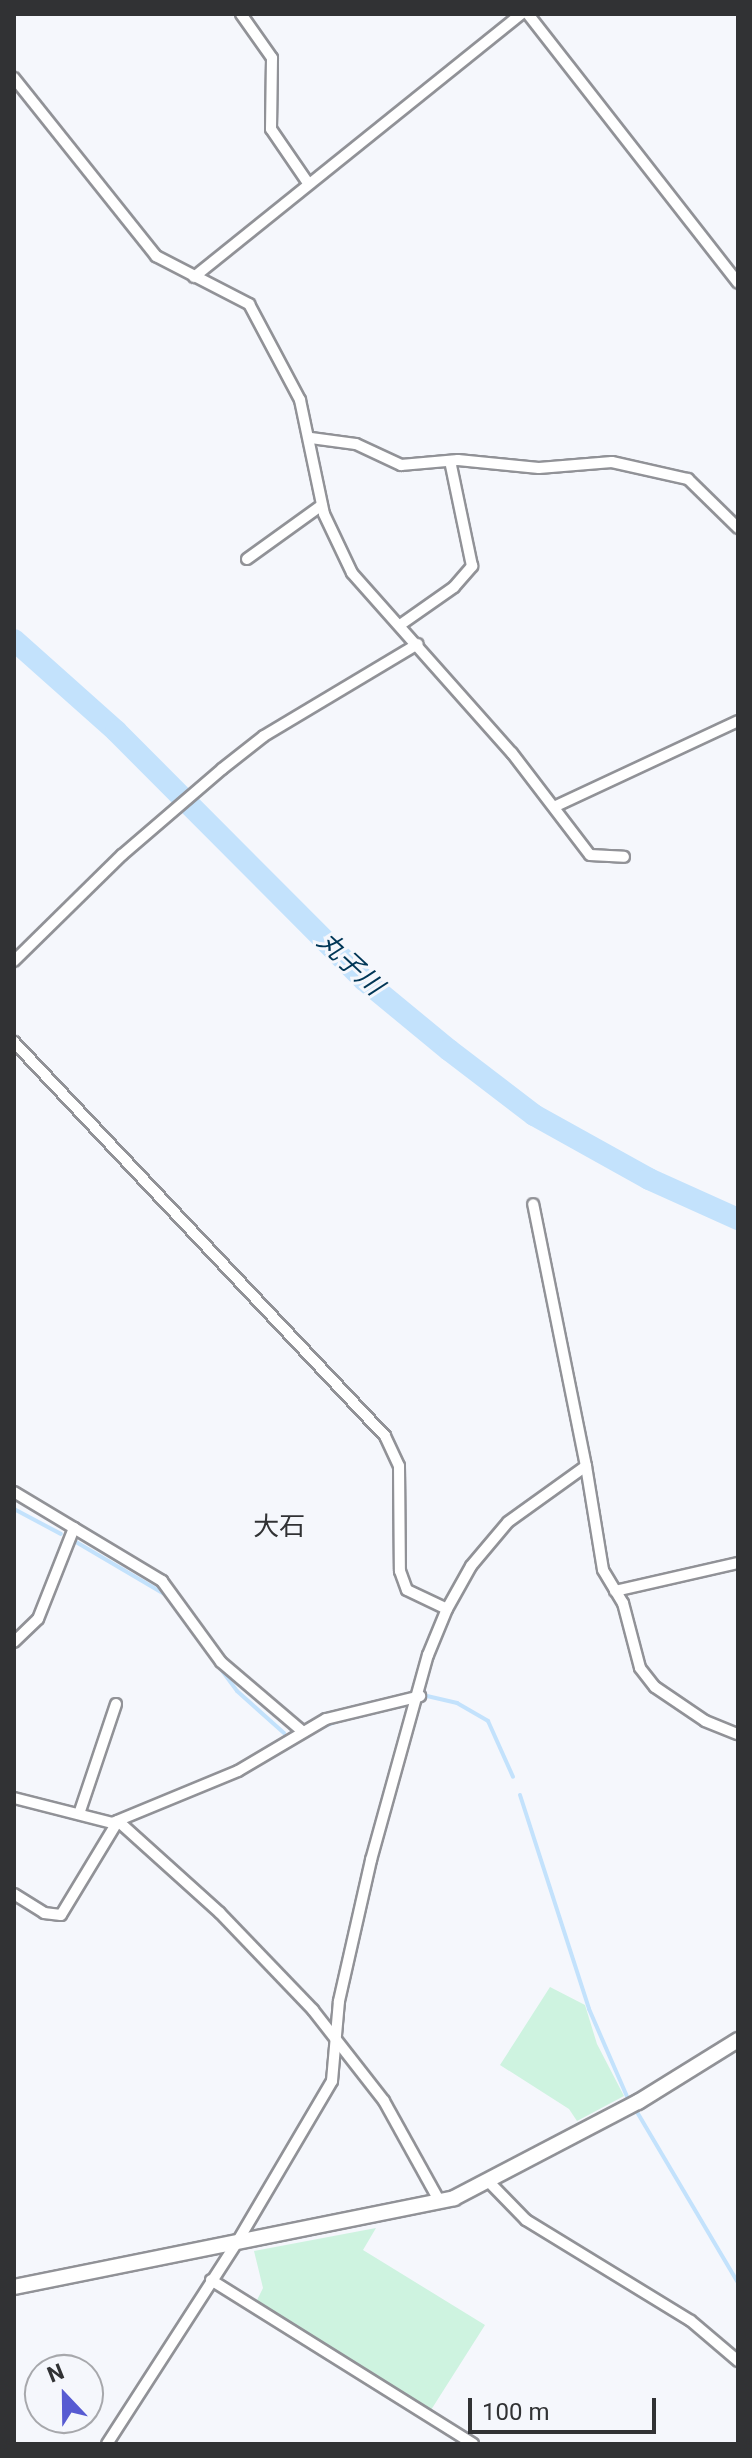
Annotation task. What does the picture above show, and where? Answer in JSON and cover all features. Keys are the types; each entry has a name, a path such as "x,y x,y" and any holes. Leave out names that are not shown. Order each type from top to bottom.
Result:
{"street":[{"path":"241,14 272,58 271,129 308,183"},
{"path":"194,277 521,14"},
{"path":"528,14 738,283"},
{"path":"14,78 133,232 156,256 249,304 265,325 300,400 311,438 322,505 352,573 418,644 556,806 590,855 624,857"},
{"path":"311,438 356,444 401,465 450,461 539,468 612,462 688,479 738,528"},
{"path":"400,625 454,587 472,566 450,461"},
{"path":"247,559 322,505"},
{"path":"14,961 122,855 146,839 222,769 264,736 418,644"},
{"path":"556,806 738,721"},
{"path":"14,1042 385,1436 399,1466 400,1571 407,1590 447,1609"},
{"path":"533,1204 586,1466 598,1548 633,1652 655,1687 705,1721 738,1734"},
{"path":"107,2444 236,2244 324,2100 332,2081 339,2001 371,1860 420,1696 428,1655 447,1609 471,1566 508,1522 586,1466"},
{"path":"14,1492 162,1581 221,1662 302,1731"},
{"path":"14,1642 38,1619 74,1528"},
{"path":"615,1591 738,1563"},
{"path":"14,1894 44,1913 64,1912 118,1821 160,1799 238,1771 326,1719 420,1696"},
{"path":"79,1814 116,1704"},
{"path":"14,1798 118,1821 220,1913 336,2039 384,2101 440,2202"},
{"path":"14,2287 440,2202 490,2183 638,2102 738,2040"},
{"path":"490,2183 526,2220 691,2321 738,2361"},
{"path":"211,2280 473,2444"}],"green space":[{"path":"550,1987 585,2005 597,2044 624,2096 577,2121 569,2109 500,2065"},
{"path":"376,2228 363,2250 485,2325 431,2410 256,2302 263,2288 254,2251"}],"waterway":[{"name":"丸子川","path":"14,640 116,731 364,980 449,1050 534,1115 649,1179 738,1219"},
{"path":"14,1509 61,1534"},
{"path":"76,1542 166,1595 237,1691 284,1733"},
{"path":"427,1696 457,1703 488,1721 513,1777"},
{"path":"319,1728 341,1720"},
{"path":"520,1795 589,2009 629,2101"},
{"path":"637,2112 738,2283"}],"district":[{"name":"大石","path":"279,1527"}]}
